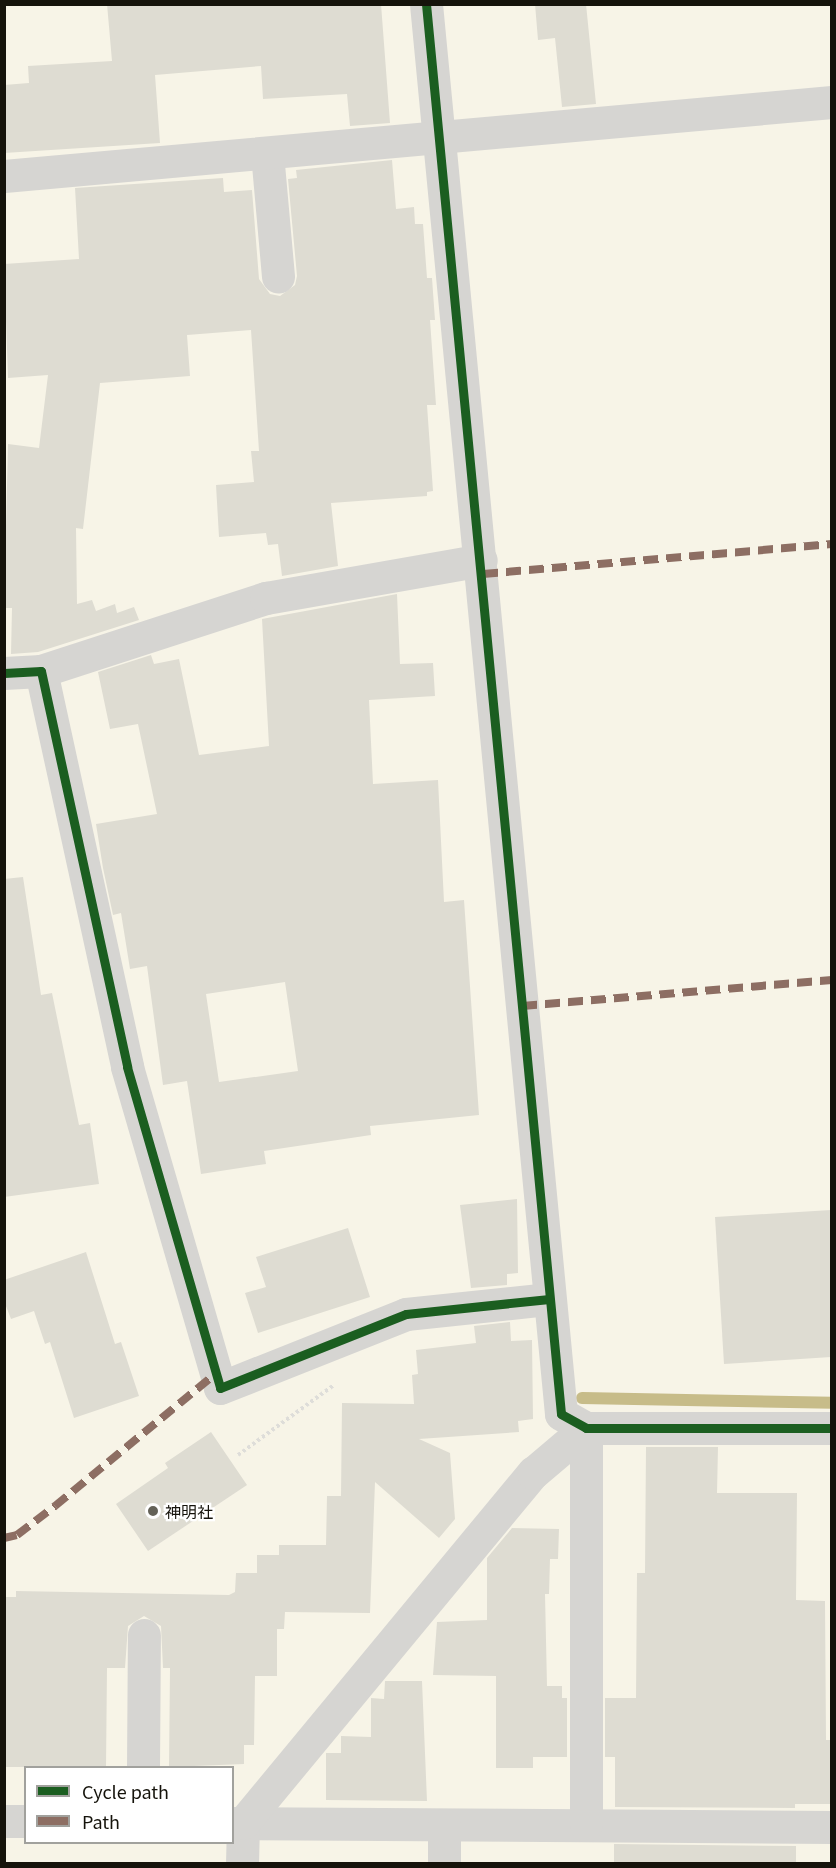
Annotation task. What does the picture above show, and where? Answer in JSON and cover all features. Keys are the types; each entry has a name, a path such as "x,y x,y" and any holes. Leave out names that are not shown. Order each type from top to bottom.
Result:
{"street":[{"path":"426,4 561,1414 586,1428 831,1428"},
{"path":"4,176 831,102"},
{"path":"267,153 278,277"},
{"path":"4,673 41,671 266,598 481,560"},
{"path":"41,671 127,1067 220,1389 406,1314 549,1299"},
{"path":"242,1863 238,1823 533,1473 586,1428"},
{"path":"585,1826 586,1428"},
{"path":"142,1766 144,1635"},
{"path":"4,1821 24,1821"},
{"path":"238,1823 831,1827"},
{"path":"444,1825 444,1863"}],"path":[{"path":"238,1455 338,1382"}],"building":[{"path":"107,4 381,4 390,123 350,126 347,94 263,99 261,66 155,75 160,143 4,153 4,85 29,83 28,66 112,61"},
{"path":"535,4 586,4 596,104 562,107 555,38 538,40"},
{"path":"392,160 396,209 414,207 415,224 423,224 427,278 432,278 435,320 430,320 436,405 427,405 433,491 427,492 427,496 331,503 338,566 282,576 278,544 268,545 266,533 219,537 216,485 254,482 251,451 259,451 251,330 187,335 190,376 100,383 83,529 76,528 77,604 92,600 96,611 115,604 117,613 134,607 139,620 38,652 11,654 12,608 4,608 8,444 39,448 48,375 8,378 4,264 79,259 75,188 223,178 224,192 252,190 259,279 270,294 280,296 295,285 297,276 288,179 297,178 296,170"},
{"path":"397,594 400,664 433,663 435,696 369,700 373,784 438,780 444,902 464,900 479,1115 370,1126 371,1135 264,1151 266,1164 201,1174 187,1081 163,1085 147,966 130,969 121,913 113,915 103,868 96,824 157,814 138,724 110,729 98,672 151,655 154,664 179,659 199,755 269,746 262,619","holes":["285,982 298,1071 219,1082 206,994"]},
{"path":"23,877 41,995 52,993 79,1125 90,1123 99,1184 4,1197 4,879"},
{"path":"517,1199 518,1273 507,1274 507,1285 471,1288 460,1205"},
{"path":"831,1210 831,1357 724,1364 715,1217"},
{"path":"348,1228 370,1297 258,1333 245,1293 266,1287 256,1257"},
{"path":"86,1252 115,1344 121,1342 139,1396 74,1418 50,1342 45,1344 34,1311 11,1319 4,1301 4,1280"},
{"path":"510,1322 511,1341 532,1340 533,1419 518,1421 519,1432 419,1439 450,1453 455,1519 439,1538 375,1482 370,1613 285,1612 284,1629 277,1629 277,1676 255,1676 254,1745 244,1745 244,1764 169,1766 170,1668 163,1668 161,1626 144,1616 128,1626 125,1668 107,1668 106,1766 4,1767 4,1597 16,1597 16,1591 229,1595 235,1592 236,1573 257,1573 257,1555 279,1555 279,1545 326,1545 327,1496 341,1496 342,1403 414,1404 412,1375 418,1374 416,1350 476,1343 474,1326"},
{"path":"211,1432 247,1485 148,1551 116,1504 168,1468 165,1463"},
{"path":"646,1447 718,1447 717,1493 797,1493 796,1600 825,1601 826,1740 831,1740 831,1804 795,1804 795,1808 615,1807 615,1757 605,1757 605,1698 636,1698 637,1573 645,1573"},
{"path":"512,1528 559,1529 558,1559 550,1559 549,1594 545,1594 547,1686 562,1686 562,1698 567,1698 567,1757 533,1757 533,1768 496,1768 496,1676 433,1675 437,1622 487,1620 487,1558"},
{"path":"385,1681 422,1681 427,1801 326,1800 326,1753 341,1753 341,1736 371,1737 371,1698 384,1699"},
{"path":"614,1844 796,1846 796,1863 614,1863"}],"waterway":[{"path":"582,1398 832,1403"}],"marked path":[{"path":"483,574 832,544"},
{"path":"522,1006 832,980"},
{"path":"4,1538 17,1535 55,1506 215,1374"}],"cycle path":[{"path":"426,4 561,1414 586,1428 832,1428"},
{"path":"4,673 41,671 127,1067 220,1388 406,1314 549,1299"}],"place":[{"name":"神明社","path":"153,1511"}]}
